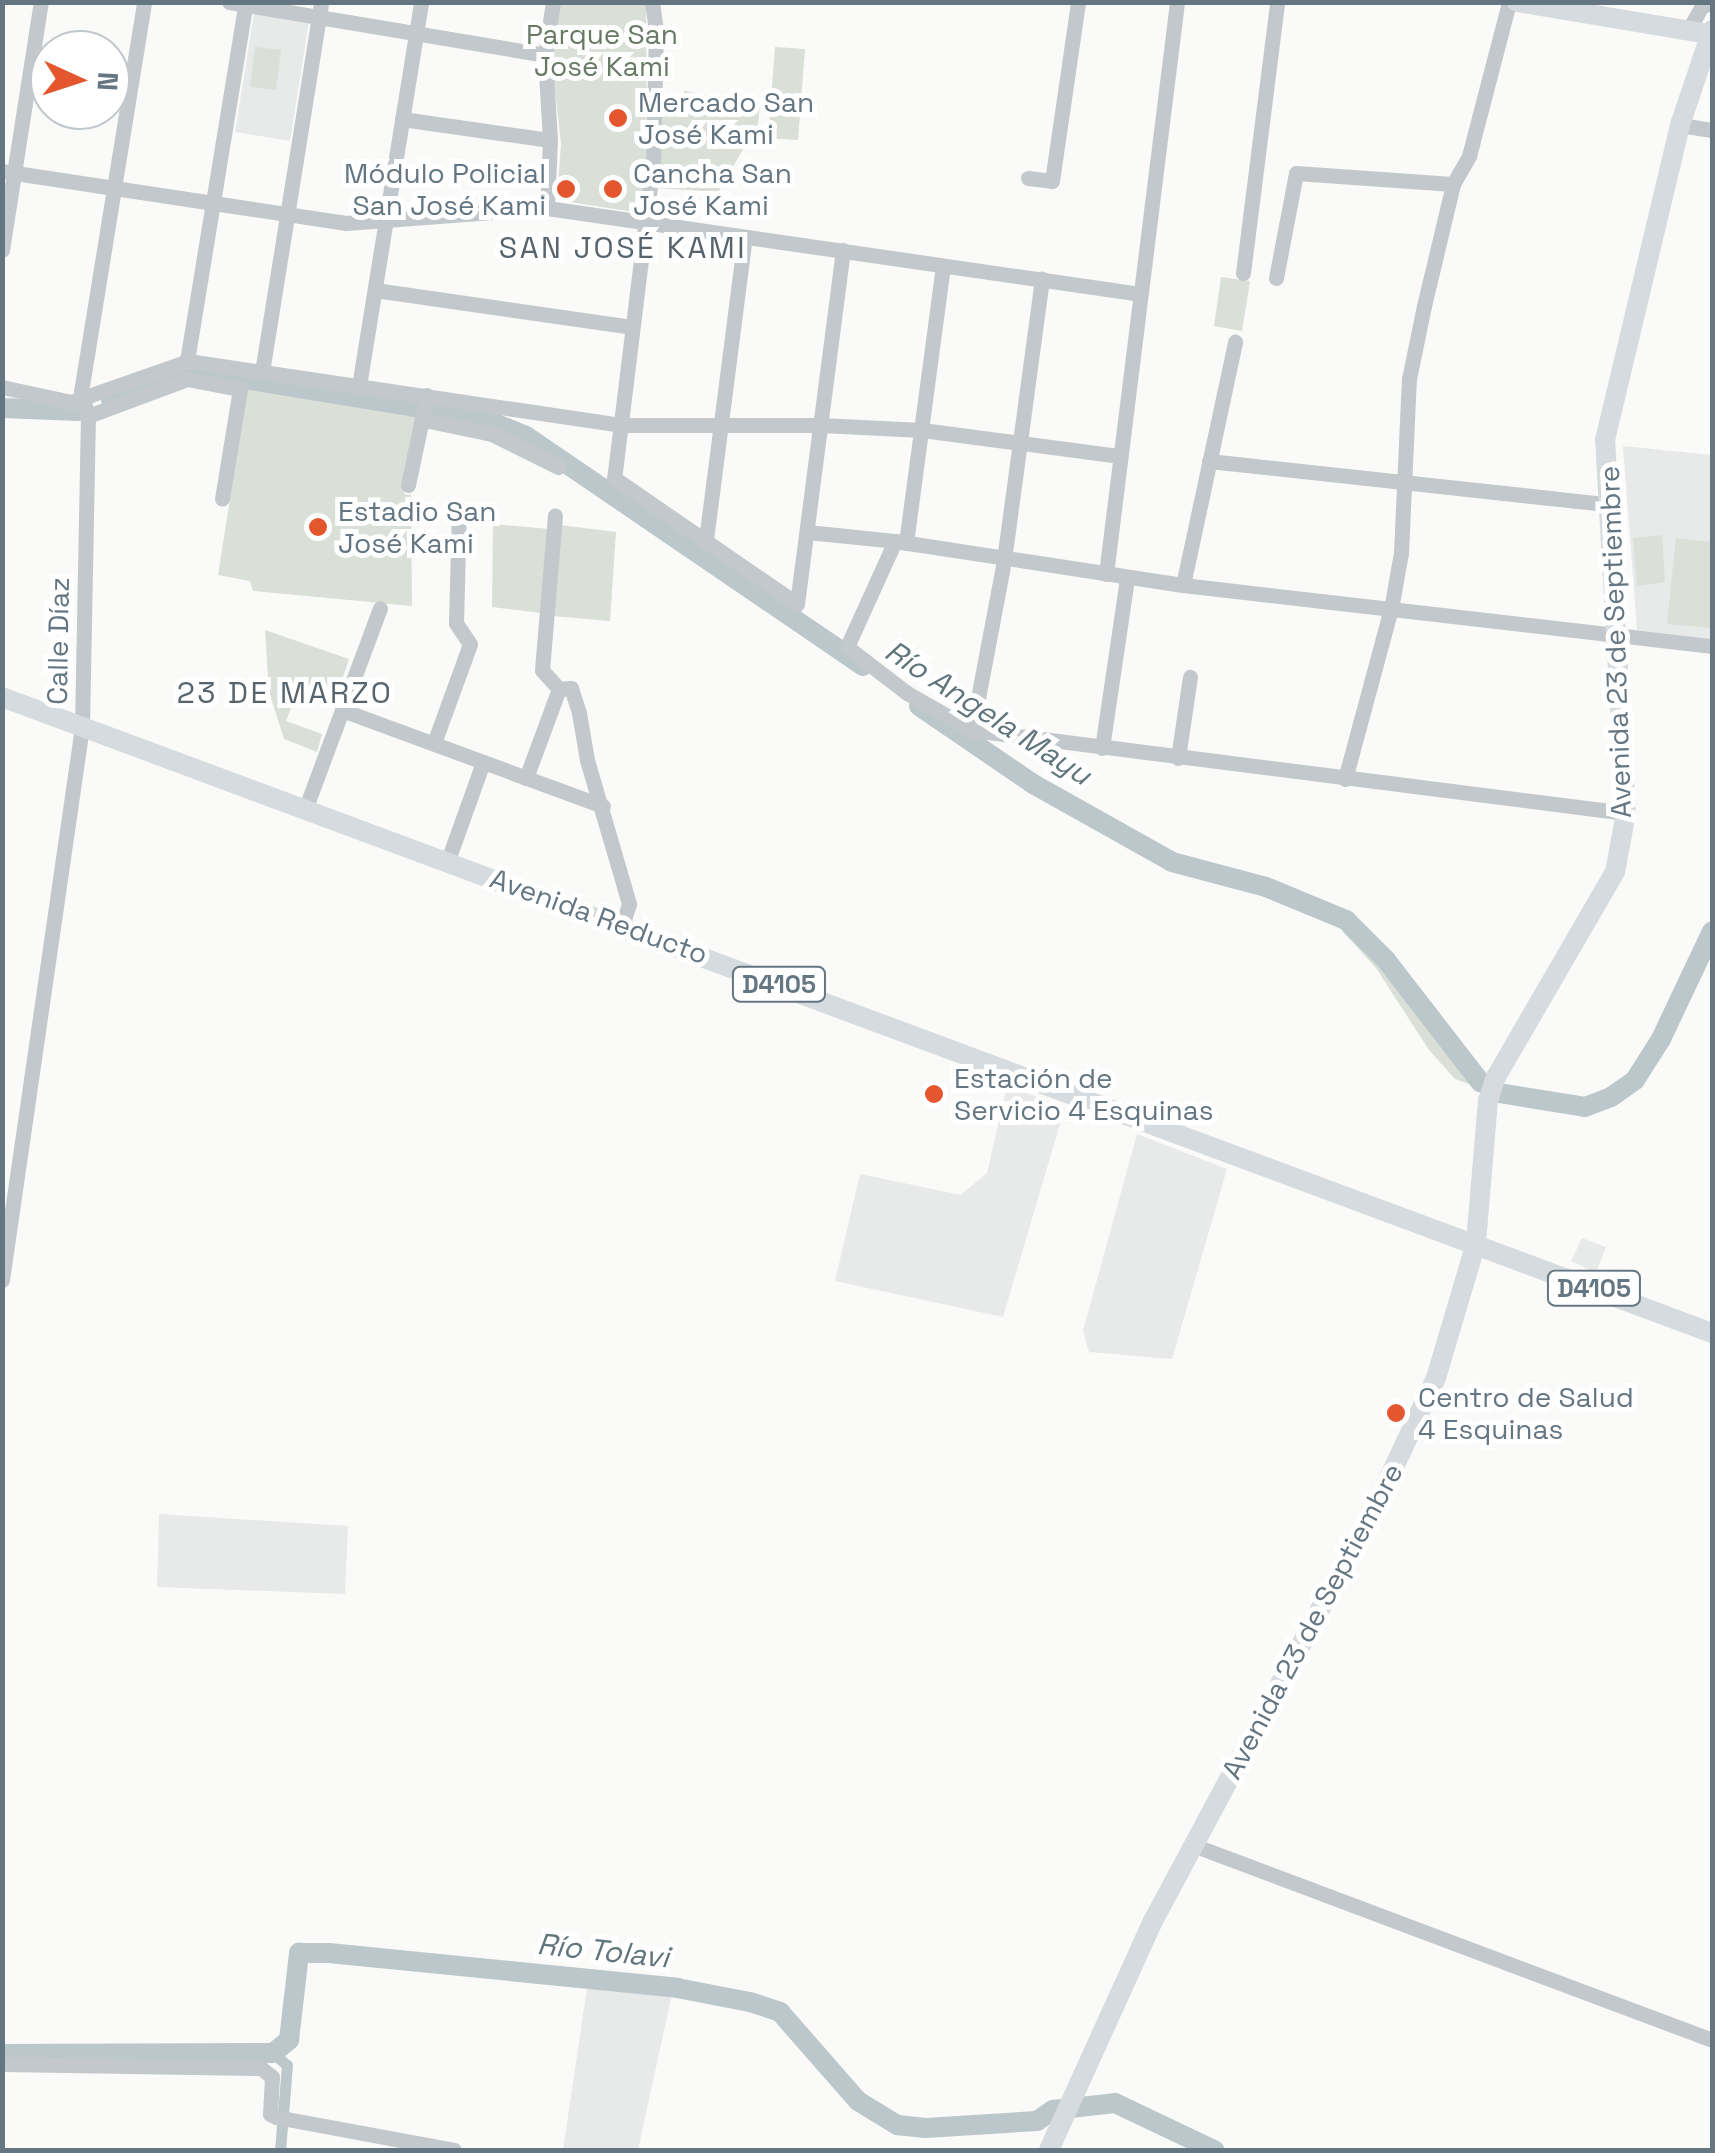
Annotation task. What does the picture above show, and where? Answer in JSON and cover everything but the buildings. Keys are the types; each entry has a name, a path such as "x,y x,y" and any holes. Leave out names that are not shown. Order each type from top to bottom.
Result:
{"main road":[{"path":"1517,2 1703,32"},
{"name":"Avenida 23 de Septiembre","path":"1049,2150 1115,1999 1387,1484 1436,1378 1476,1243 1488,1101 1496,1077 1615,872 1626,813 1620,636 1606,440 1610,405 1703,32"},
{"name":"Avenida Reducto","path":"2,697 1476,1243"},
{"name":"D4105","path":"1476,1243 1712,1333"}],"street":[{"path":"2,250 8,172 41,2"},
{"name":"Calle Díaz","path":"2,1280 82,727 88,416 82,392 144,2"},
{"path":"229,2 320,9 416,34 545,55"},
{"path":"359,386 421,2"},
{"path":"547,208 550,140 545,55 553,2"},
{"path":"652,2 656,29 654,143 614,478 798,604 843,250"},
{"path":"1028,178 1052,181 1078,2"},
{"path":"1106,574 1177,2"},
{"path":"1243,274 1277,2"},
{"path":"1345,779 1391,609 1401,553 1409,378 1453,184 1469,156 1509,2"},
{"path":"187,362 246,3"},
{"path":"1703,32 1702,6 1712,3"},
{"path":"262,372 320,9"},
{"path":"402,119 550,140"},
{"path":"1680,125 1712,130"},
{"path":"8,172 346,223 547,208 1140,294"},
{"path":"1276,278 1296,173 1453,184"},
{"path":"706,540 745,237"},
{"path":"942,266 922,430 901,542 847,647 907,693 972,730 1626,813"},
{"path":"972,730 1004,560 1042,279"},
{"path":"375,290 631,327"},
{"path":"1184,585 1236,342"},
{"path":"2,387 72,402 187,362 622,425 821,425 922,430 1120,456"},
{"path":"88,416 187,379 240,389 222,499"},
{"path":"408,485 410,458 424,420 427,396"},
{"path":"424,420 492,434 558,467"},
{"path":"1209,461 1611,505"},
{"path":"434,744 470,644 456,623 458,510"},
{"path":"556,516 542,670 559,689"},
{"path":"807,532 901,542 1127,578 1712,646"},
{"path":"1102,748 1127,578"},
{"path":"306,807 380,608"},
{"path":"1178,758 1190,677"},
{"path":"559,689 571,688 587,760 604,806 629,904 622,925"},
{"path":"526,778 559,689"},
{"path":"342,710 604,806"},
{"path":"448,860 483,762"},
{"path":"1194,1844 1712,2040"},
{"path":"2,2064 112,2055 261,2068 272,2077 270,2114 454,2150"}],"shaded area":[{"path":"254,13 309,22 290,141 235,132"},
{"path":"1623,446 1712,455 1712,639 1637,630"},
{"path":"1007,1086 1065,1107 1003,1317 835,1281 860,1174 961,1195 987,1173"},
{"path":"1137,1134 1227,1169 1172,1359 1089,1352 1083,1331"},
{"path":"1582,1238 1606,1247 1596,1273 1571,1261"},
{"path":"159,1514 348,1526 345,1594 157,1587"},
{"path":"587,1988 672,1994 638,2150 563,2150"}],"green space":[{"name":"Parque San José Kami","path":"559,3 646,3 647,163 641,213 557,200 561,144 551,54"},
{"path":"255,47 281,50 276,90 250,87"},
{"path":"775,47 805,49 798,140 768,138"},
{"path":"684,91 760,105 758,124 718,192 657,188 661,112 682,113"},
{"path":"1221,277 1250,281 1242,331 1214,326"},
{"name":"Estadio San José Kami","path":"233,371 422,400 404,494 411,495 412,606 253,591 250,581 218,575 244,410 243,387 233,381"},
{"path":"493,524 549,529 542,613 492,607"},
{"path":"560,525 616,532 610,621 552,616"},
{"path":"1662,535 1665,582 1637,586 1633,538"},
{"path":"1676,538 1712,542 1712,628 1667,624"},
{"path":"265,630 349,659 337,695 301,683 286,721 322,734 317,752 284,739 269,692"},
{"path":"1342,931 1354,936 1385,968 1480,1088 1455,1079 1429,1050 1376,968"}],"waterway":[{"name":"Río Angela Mayu","path":"111,400 189,370 416,407"},
{"name":"Río Angela Mayu","path":"2,408 79,411"},
{"name":"Río Angela Mayu","path":"437,411 482,418 526,436 863,666"},
{"name":"Río Angela Mayu","path":"919,706 1035,785 1172,862 1266,887 1346,920 1386,960 1481,1083"},
{"name":"Río Angela Mayu","path":"1499,1093 1585,1107 1611,1097 1635,1080 1661,1039 1712,931"},
{"name":"Río Tolavi","path":"2,2054 273,2053 289,2040 299,1953 329,1953 677,1988 750,2002 780,2012 858,2101 897,2125 926,2128 1037,2121 1053,2110 1115,2103 1214,2150"},
{"path":"273,2053 287,2065 280,2150"}],"place":[{"name":"Mercado San José Kami","path":"618,118"},
{"name":"Módulo Policial San José Kami","path":"566,189"},
{"name":"Cancha San José Kami","path":"613,189"},
{"name":"Estadio San José Kami","path":"318,527"},
{"name":"Estación de Servicio 4 Esquinas","path":"934,1094"},
{"name":"Centro de Salud 4 Esquinas","path":"1396,1413"}],"district":[{"name":"SAN JOSÉ KAMI","path":"623,248"},
{"name":"23 DE MARZO","path":"285,693"}]}
